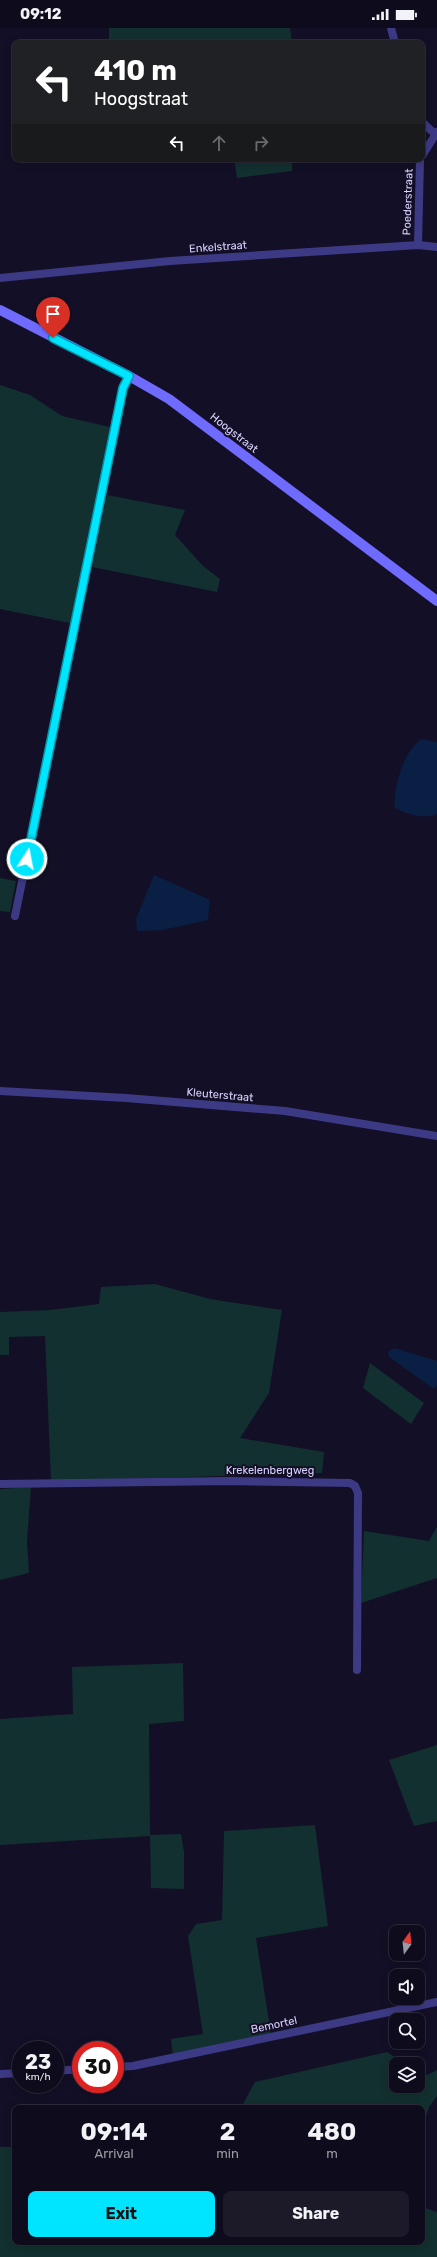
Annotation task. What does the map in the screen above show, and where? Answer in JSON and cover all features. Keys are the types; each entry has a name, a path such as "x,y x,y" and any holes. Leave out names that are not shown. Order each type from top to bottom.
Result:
{"street":[{"path":"391,28 394,40"},
{"path":"425,124 436,133 425,151"},
{"name":"Poederstraat","path":"418,245 420,162"},
{"name":"Enkelstraat","path":"0,278 178,261 418,245 437,247"},
{"name":"Hoogstraat","path":"0,310 129,376 169,399 437,601"},
{"path":"15,916 121,395 129,376"},
{"name":"Kleuterstraat","path":"0,1091 126,1098 285,1111 437,1136"},
{"name":"Krekelenbergweg","path":"0,1484 230,1481 350,1483 355,1486 358,1493 357,1670"},
{"name":"Bemortel","path":"124,2066 133,2066 437,2002"},
{"path":"0,2074 12,2073"}],"green space":[{"path":"109,28 290,28 292,40 109,40"},
{"path":"234,162 292,162 292,171 237,178"},
{"path":"0,385 30,395 62,416 110,427 70,623 0,609"},
{"path":"107,495 185,510 175,535 203,566 220,579 217,592 92,567"},
{"path":"0,878 16,881 10,912 0,911"},
{"path":"155,1284 210,1299 282,1310 269,1393 240,1438 324,1452 322,1473 51,1481 45,1336 9,1337 9,1355 0,1355 0,1312 50,1310 99,1304 101,1287"},
{"path":"370,1363 424,1403 411,1424 363,1388"},
{"path":"31,1487 27,1542 29,1573 0,1580 0,1489"},
{"path":"437,1527 437,1578 361,1603 364,1531 429,1541"},
{"path":"183,1663 184,1721 149,1724 150,1835 181,1834 184,1852 184,1889 151,1888 150,1836 0,1845 0,1719 73,1714 72,1667"},
{"path":"437,1745 437,1821 414,1826 389,1760"},
{"path":"315,1825 328,1926 256,1938 271,2034 173,2055 171,2039 203,2034 188,1936 196,1924 222,1920 224,1831"},
{"path":"387,2052 395,2057 389,2057 389,2093 425,2093 425,2076 437,2070 437,2096 429,2107 425,2120 425,2105 243,2105 255,2082"},
{"path":"0,2147 12,2147 12,2245 425,2245 425,2208 437,2212 437,2257 0,2257"}],"water":[{"path":"422,739 437,742 437,814 432,816 410,814 395,808 396,790 401,770 410,751"},
{"path":"154,875 210,900 208,920 163,930 137,931 136,919"},
{"path":"394,1348 437,1361 437,1385 434,1389 389,1357 388,1352"}],"route":[{"path":"27,859 123,388 129,376 53,338"}]}
